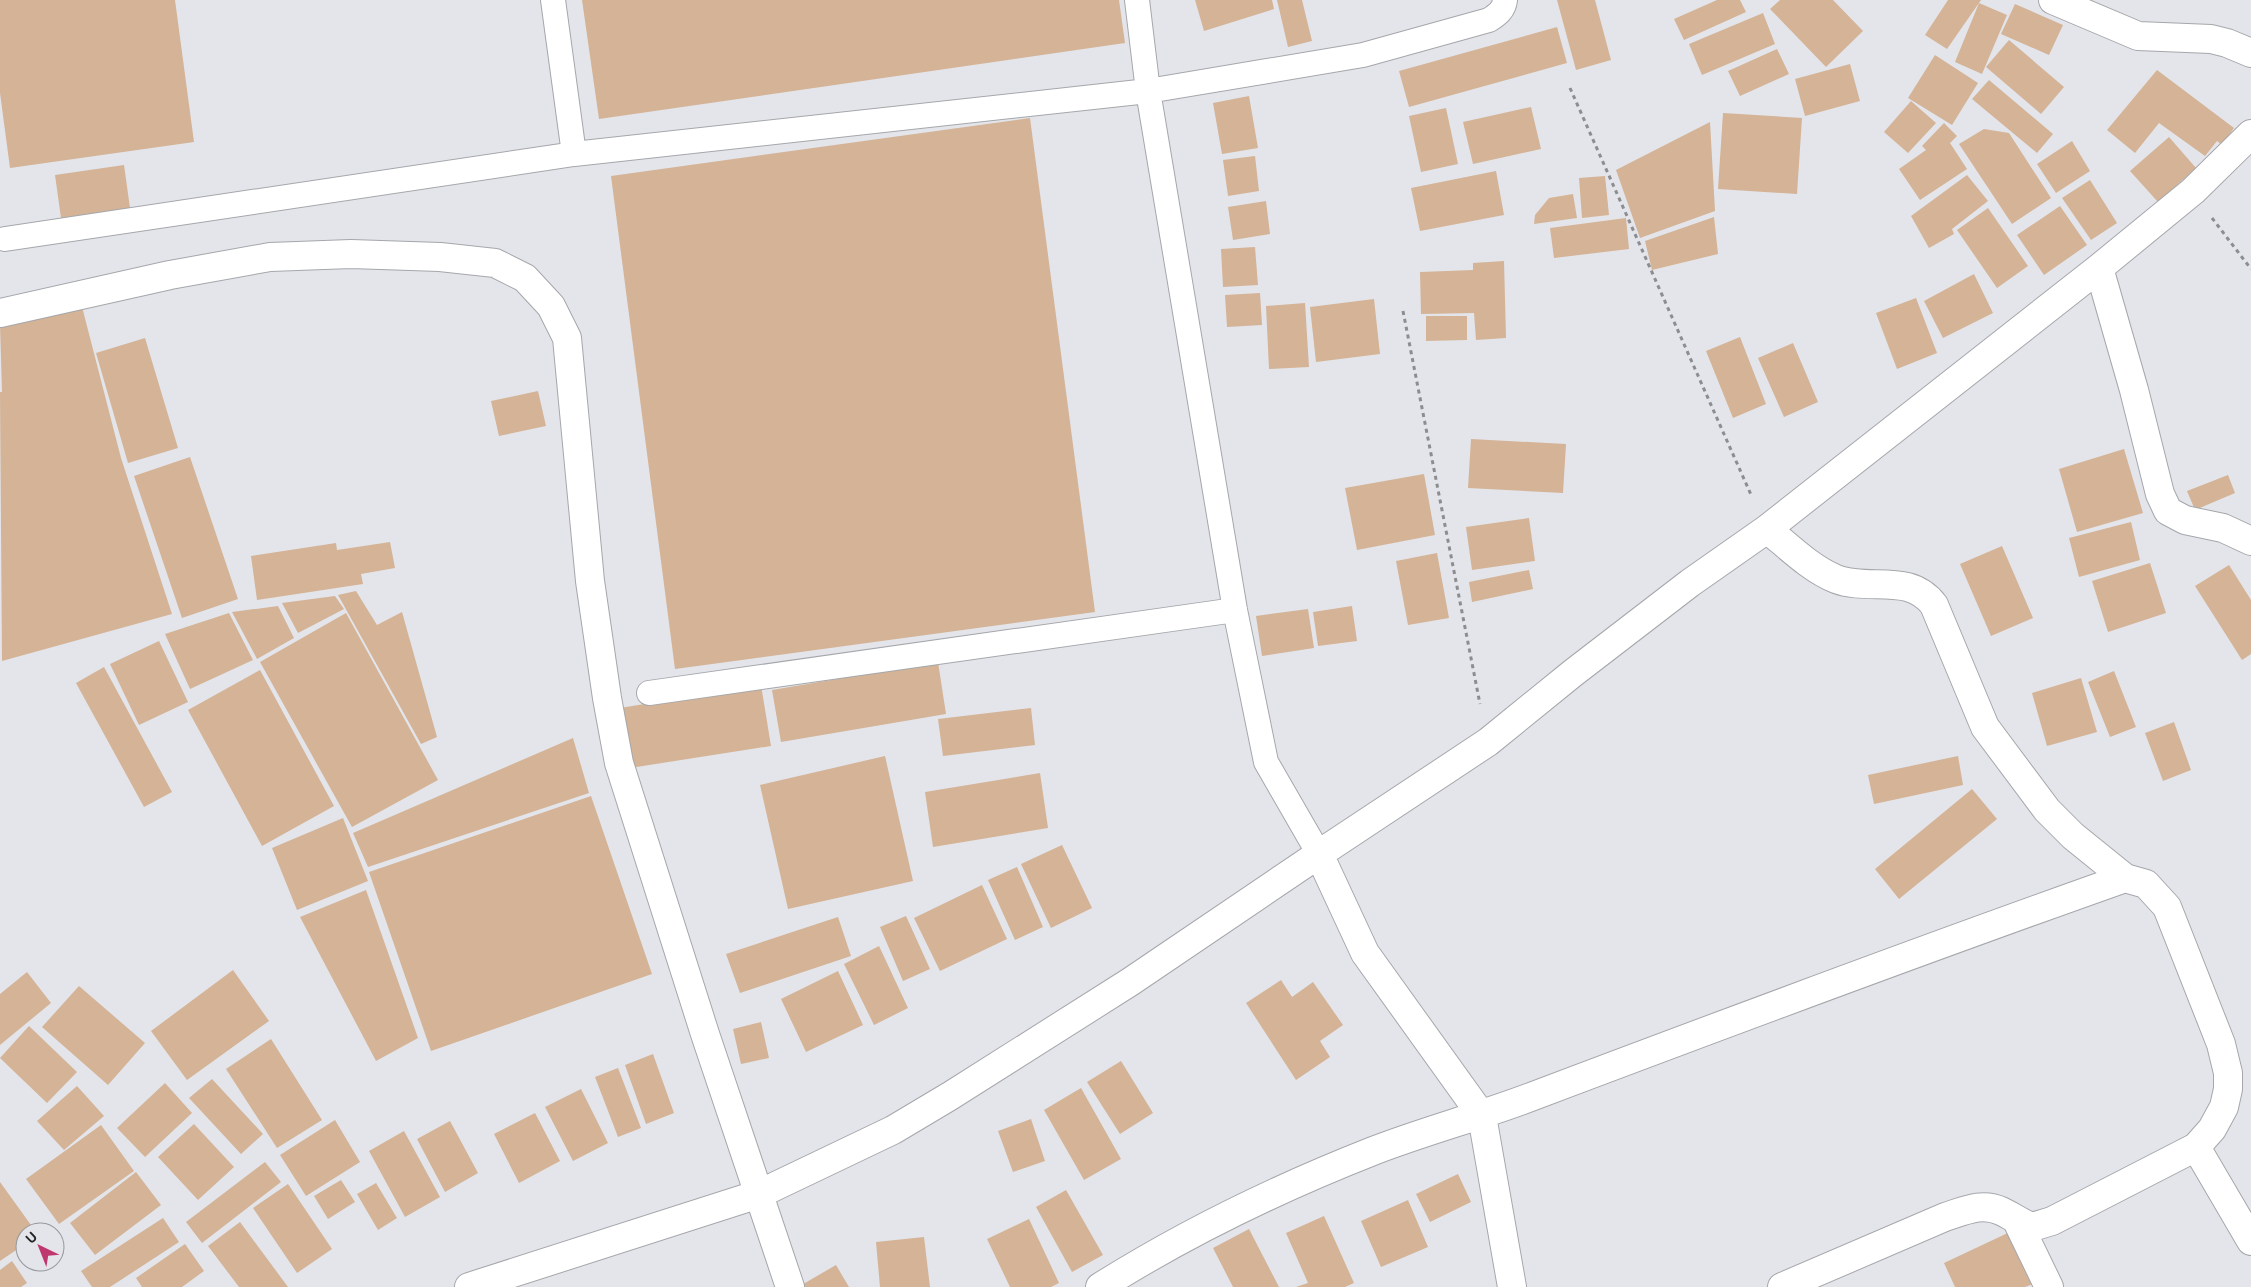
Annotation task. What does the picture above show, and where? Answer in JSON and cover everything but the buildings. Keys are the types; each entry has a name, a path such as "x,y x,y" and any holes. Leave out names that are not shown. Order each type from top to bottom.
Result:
{"street":[{"path":"2053,0 2138,36 2211,39 2227,43 2251,53"},
{"path":"469,1287 759,1194 893,1130 1130,982 1488,742 1690,583 1767,529 2099,268 2193,191 2251,134"},
{"path":"0,313 170,275 270,257 351,254 440,257 495,263 525,278 551,306 567,338 590,582 607,698 619,763 702,1025 790,1287"},
{"path":"2099,268 2137,399 2160,494 2168,511 2185,520 2223,528 2251,542"},
{"path":"1767,529 1822,572 1836,579 1856,584 1900,585 1925,594 1934,604 1985,727 2047,810 2073,836 2125,878 2146,884 2166,907 2221,1044 2228,1073 2228,1089 2224,1107 2212,1129 2196,1147 2052,1221 2032,1227 2017,1221 2002,1211 1985,1206 1972,1209 1945,1217 1782,1287"},
{"path":"1319,854 1365,953 1482,1116 1512,1287"},
{"path":"1100,1287 1158,1251 1272,1195 1373,1151 1482,1116 1921,950 2125,878"},
{"path":"2196,1147 2251,1241"},
{"path":"2017,1221 2049,1287"}],"lane":[{"path":"553,0 574,154"},
{"path":"1136,0 1148,91 1235,610 1266,762 1319,854"},
{"path":"4,239 574,154 1148,91 1363,55 1489,20 1498,14 1504,6 1505,0"},
{"path":"649,694 1235,610"}],"path":[{"path":"1570,88 1767,529"},
{"path":"2193,191 2251,269"},
{"path":"1402,311 1488,742"}]}
